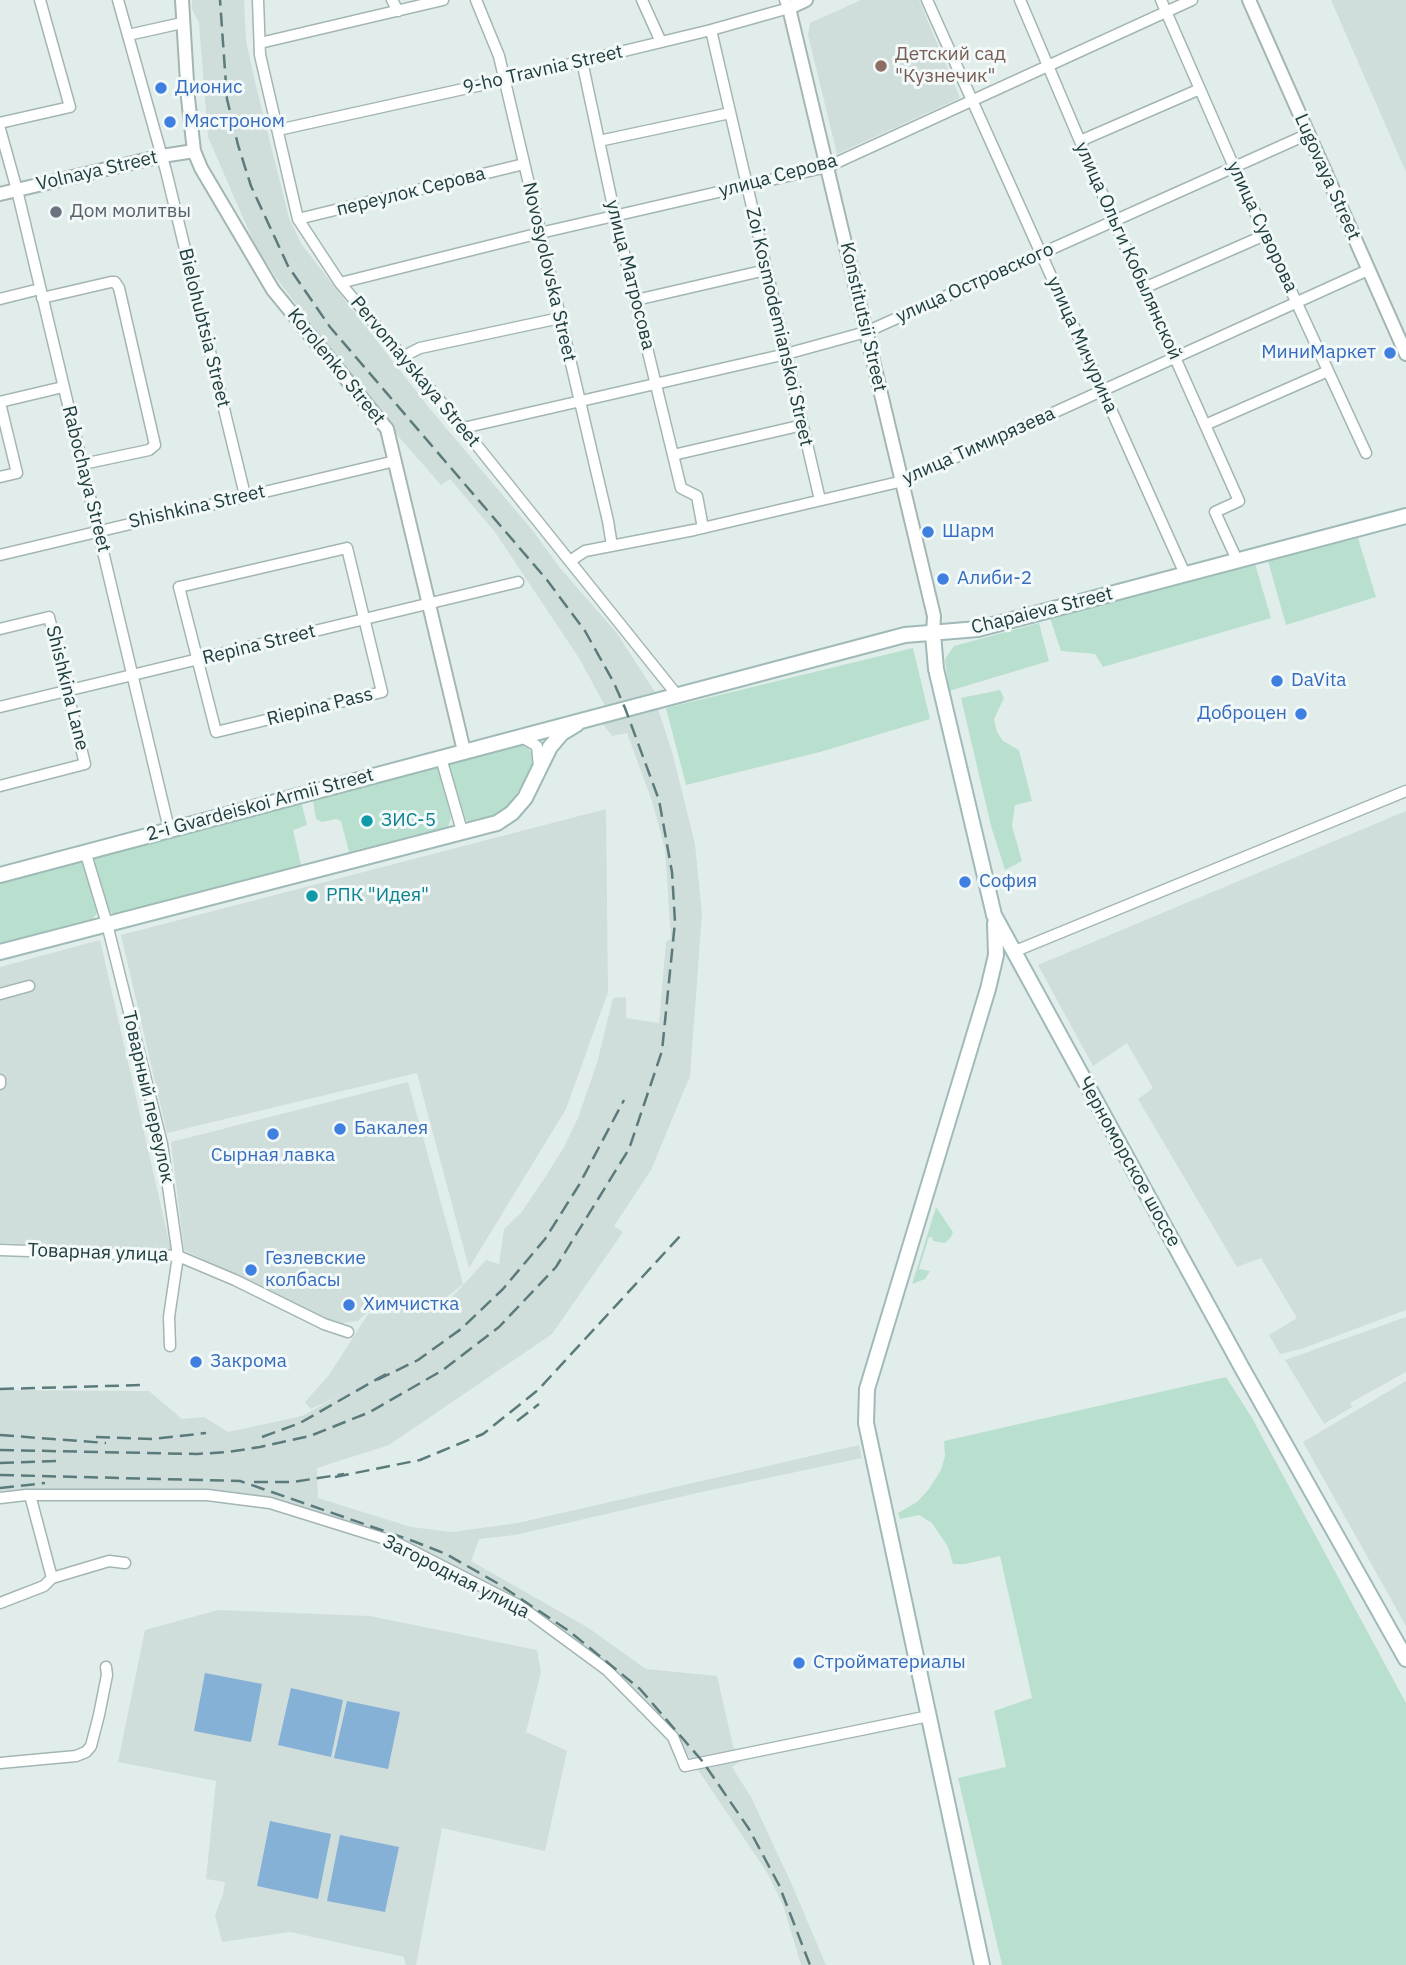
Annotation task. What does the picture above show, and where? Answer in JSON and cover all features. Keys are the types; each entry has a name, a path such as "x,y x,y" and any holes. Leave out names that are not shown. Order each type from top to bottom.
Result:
{"main road":[{"name":"Chapaieva Street","path":"587,718 905,635 933,635 978,629 1406,516"},
{"name":"Черноморское шоссе","path":"933,635 936,669 994,915 1406,1659"},
{"path":"868,645 916,640 928,650 936,669"},
{"name":"2-i Gvardeiskoi Armii Street","path":"0,875 587,718"},
{"path":"0,952 497,822 512,813 525,798 550,747 562,733 587,718"},
{"path":"982,1965 866,1423 867,1389 988,989 996,955 994,915"},
{"path":"988,989 1013,952"}],"street":[{"path":"0,123 71,107 40,0"},
{"name":"Bielohubtsia Street","path":"118,0 162,156 245,495"},
{"name":"Korolenko Street","path":"182,0 194,151 273,290 387,429 464,751"},
{"name":"Pervomayskaya Street","path":"258,0 260,55 298,219 340,283 463,428 677,695"},
{"path":"392,0 398,11"},
{"path":"260,43 443,0"},
{"name":"Novosyolovska Street","path":"475,0 499,56 612,547"},
{"path":"642,0 661,42"},
{"name":"9-ho Travnia Street","path":"278,130 504,80 711,30 806,0"},
{"name":"улица Мичурина","path":"927,0 1185,574"},
{"name":"улица Суворова","path":"1161,0 1234,167 1366,453"},
{"name":"улица Серова","path":"340,283 540,233 827,167 1192,0"},
{"name":"Lugovaya Street","path":"1249,0 1406,355"},
{"name":"улица Ольги Кобылянской","path":"1024,1 1048,66 1114,221 1239,501 1215,512 1237,560"},
{"name":"Konstitutsii Street","path":"787,4 903,481 934,616 933,635"},
{"path":"128,35 182,23"},
{"name":"Zoi Kosmodemianskoi Street","path":"711,30 821,500"},
{"name":"улица Матросова","path":"582,61 615,216 681,488 697,496 703,528"},
{"path":"1080,141 1200,89"},
{"path":"599,141 730,113"},
{"name":"Rabochaya Street","path":"0,130 17,190 169,829"},
{"name":"улица Островского","path":"463,428 786,354 866,332 1308,134"},
{"name":"Volnaya Street","path":"0,194 194,151"},
{"name":"переулок Серова","path":"298,219 524,164"},
{"path":"1144,288 1265,235"},
{"path":"636,300 766,270"},
{"name":"улица Тимирязева","path":"570,561 585,551 703,528 903,481 1368,270"},
{"path":"0,299 111,282 115,282 119,288 155,445 149,450 83,464"},
{"path":"402,357 420,348 560,318"},
{"path":"1205,425 1328,371"},
{"path":"0,477 18,473 0,402 63,387"},
{"path":"673,455 803,425"},
{"name":"Shishkina Street","path":"0,555 395,461"},
{"name":"Riepina Pass","path":"347,548 382,692 216,732 197,660 179,587 347,548"},
{"name":"Repina Street","path":"0,706 518,582"},
{"name":"Shishkina Lane","path":"0,629 49,617 85,764 0,786"},
{"path":"519,736 537,746 538,771"},
{"path":"441,758 462,831"},
{"path":"1013,952 1406,791"},
{"name":"Товарный переулок","path":"85,851 107,924 162,1144 178,1256 169,1317 170,1346"},
{"path":"0,994 29,986"},
{"name":"Товарная улица","path":"0,1250 178,1256 324,1324 348,1332"},
{"path":"30,1495 52,1578"},
{"name":"Загородная улица","path":"0,1498 30,1495 204,1495 270,1503 395,1542 520,1606 607,1670 673,1737 685,1766 929,1716"},
{"path":"0,1603 44,1586 52,1578 109,1561 125,1563"},
{"path":"0,1763 76,1756 86,1752 91,1746 99,1715 107,1675 106,1667"}],"shaded area":[{"path":"192,0 244,0 246,41 255,82 289,218 302,245 430,409 616,632 655,692 605,706 579,658 495,532 450,479 441,485 398,436 277,279 254,243 208,137 199,23 192,9"},
{"name":"Детский сад \"Кузнечик\"","path":"861,0 919,0 960,98 837,154 808,35 810,23"},
{"path":"1331,0 1406,0 1406,172"},
{"path":"658,709 673,755 695,844 702,914 690,1076 651,1170 614,1226 623,1232 552,1334 389,1445 317,1468 318,1498 411,1527 452,1532 518,1523 859,1445 862,1458 515,1535 479,1539 471,1561 587,1627 646,1669 717,1676 733,1746 742,1760 732,1767 751,1797 826,1965 801,1965 783,1905 768,1874 672,1731 559,1630 347,1522 264,1497 223,1491 0,1491 0,1390 149,1391 182,1419 204,1417 228,1432 302,1416 341,1395 311,1409 305,1402 329,1375 368,1314 406,1313 367,1312 358,1321 334,1324 184,1250 171,1142 408,1082 463,1284 428,1312 452,1297 486,1260 499,1264 504,1229 521,1213 546,1176 578,1118 597,1063 613,998 626,997 626,1018 659,1023 666,942 671,938 665,849 652,801 627,733 612,736 602,723"},
{"path":"606,809 608,992 566,1109 469,1268 417,1073 167,1133 121,935"},
{"path":"1406,811 1406,1310 1301,1349 1280,1354 1269,1335 1297,1318 1261,1258 1237,1267 1138,1099 1153,1088 1127,1043 1093,1066 1038,965"},
{"path":"100,940 171,1250 0,1243 0,967"},
{"path":"1406,1317 1406,1372 1350,1403 1352,1407 1324,1424 1285,1360"},
{"path":"1406,1381 1406,1626 1303,1442"},
{"path":"218,1610 370,1616 537,1650 541,1672 526,1732 567,1751 545,1851 442,1828 416,1965 406,1965 404,1957 290,1932 222,1942 215,1915 225,1882 206,1879 216,1781 118,1762 145,1630"}],"green space":[{"path":"1358,538 1376,597 1286,625 1268,561"},
{"path":"1255,564 1271,618 1103,667 1095,654 1061,651 1050,618"},
{"path":"1039,623 1049,661 949,691 945,659 954,646"},
{"path":"913,648 930,719 820,752 686,785 666,708"},
{"path":"1000,690 1004,698 994,719 997,732 1003,741 1019,750 1032,801 1015,805 1012,826 1022,861 1005,870 991,826 961,698"},
{"path":"518,743 528,748 535,756 535,767 507,807 498,814 468,821 459,815 447,767 452,759"},
{"path":"432,766 439,769 451,818 448,827 349,852 341,821 336,819 322,822 316,819 313,801 317,796"},
{"path":"297,800 302,805 307,825 293,830 301,865 114,914 106,910 93,860 97,855"},
{"path":"76,860 83,863 97,913 92,920 0,945 0,880"},
{"path":"936,1207 953,1232 945,1243 933,1241 932,1237 929,1237 919,1269 930,1271 925,1279 912,1284"},
{"path":"1226,1377 1252,1418 1406,1703 1406,1965 1002,1965 958,1778 1006,1767 994,1711 1032,1698 1000,1556 953,1564 948,1547 932,1523 919,1515 900,1519 898,1513 917,1502 929,1489 941,1470 945,1456 944,1441"}],"water":[{"path":"205,1673 262,1684 251,1742 194,1731"},
{"path":"291,1688 343,1700 331,1757 278,1745"},
{"path":"347,1701 400,1712 388,1769 334,1758"},
{"path":"270,1821 331,1834 318,1899 257,1886"},
{"path":"340,1835 399,1847 385,1912 327,1901"}],"railway":[{"path":"0,1450 197,1454 260,1447 310,1436 370,1412 443,1370 499,1327 556,1267 629,1149 662,1051 675,922 672,872 659,800 625,708 585,631 547,580 330,327 288,266 251,186 238,145 227,99 220,0"},
{"path":"377,1380 418,1360 461,1329 503,1289 545,1239 579,1185 624,1100"},
{"path":"335,1477 420,1460 483,1434 538,1390 681,1235"},
{"path":"262,1437 300,1423 386,1374"},
{"path":"0,1389 142,1385"},
{"path":"517,1421 539,1404"},
{"path":"96,1437 153,1439 206,1433"},
{"path":"0,1435 106,1443"},
{"path":"0,1463 59,1461"},
{"path":"254,1482 293,1482 344,1474"},
{"path":"0,1475 240,1481 446,1554 497,1583 569,1631 640,1689 703,1762 749,1829 779,1885 810,1965"},
{"path":"0,1488 45,1483"}],"place":[{"name":"Детский сад \"Кузнечик\"","path":"881,66"},
{"name":"Дионис","path":"161,88"},
{"name":"Мястроном","path":"170,122"},
{"name":"Дом молитвы","path":"56,212"},
{"name":"МиниМаркет","path":"1390,353"},
{"name":"Шарм","path":"928,532"},
{"name":"Алиби-2","path":"943,579"},
{"name":"DaVita","path":"1277,681"},
{"name":"Доброцен","path":"1301,714"},
{"name":"ЗИС-5","path":"367,821"},
{"name":"София","path":"965,882"},
{"name":"РПК \"Идея\"","path":"312,896"},
{"name":"Бакалея","path":"340,1129"},
{"name":"Сырная лавка","path":"273,1134"},
{"name":"Гезлевские колбасы","path":"251,1270"},
{"name":"Химчистка","path":"349,1305"},
{"name":"Закрома","path":"196,1362"},
{"name":"Стройматериалы","path":"799,1663"}]}
